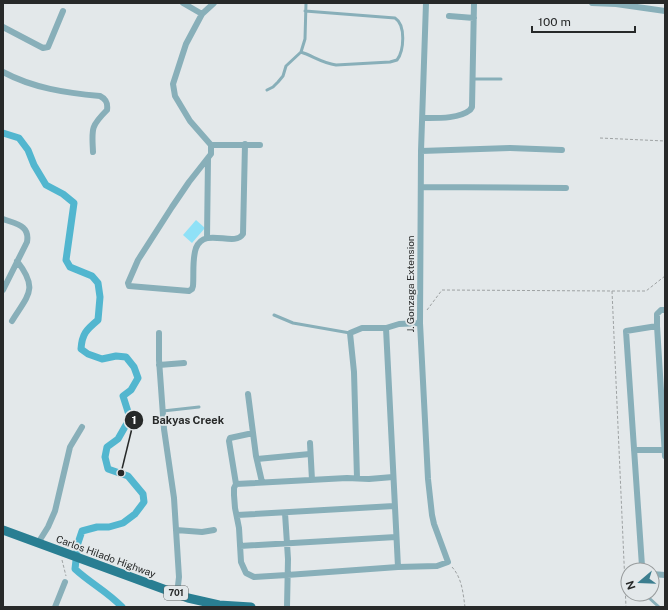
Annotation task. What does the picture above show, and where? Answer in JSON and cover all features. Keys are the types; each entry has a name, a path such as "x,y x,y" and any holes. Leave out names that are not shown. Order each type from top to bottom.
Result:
{"main road":[{"name":"Carlos Hilado Highway","path":"3,530 210,605 251,607"}],"street":[{"path":"183,3 202,14"},
{"path":"214,3 202,14 186,44 173,84 175,96 190,121 211,145 212,150 208,158 175,202 138,260 130,277 128,283 129,286 189,291 193,286 195,253 199,243 207,238 236,239 241,237 243,234 245,144"},
{"name":"J. Gonzaga Extension","path":"426,3 421,187 420,321 428,479 432,515 448,562"},
{"path":"423,118 463,114 472,107 474,3"},
{"path":"592,3 616,4 662,11 659,3"},
{"path":"3,26 43,48 48,47 63,12"},
{"path":"450,16 474,18"},
{"path":"3,72 26,83 55,90 100,96 104,98 106,101 107,110 92,129 93,152"},
{"path":"211,145 260,145"},
{"path":"422,151 510,148 562,150"},
{"path":"207,238 208,158"},
{"path":"421,187 566,188"},
{"path":"3,219 19,225 27,232 27,242 3,290"},
{"path":"12,321 30,291 30,281 18,261"},
{"path":"634,450 665,452 662,338 657,326 657,314 661,310 665,310"},
{"path":"357,478 354,372 350,333 362,328 386,328 399,324 420,321"},
{"path":"642,562 626,331 657,326"},
{"path":"386,328 398,567"},
{"path":"159,333 159,365 163,411 174,498 179,576 177,594"},
{"path":"159,365 184,364"},
{"path":"248,394 257,459 262,482"},
{"path":"38,543 48,527 54,511 70,447 82,427"},
{"path":"253,433 229,439 236,484 234,488 234,495 240,546 240,562 246,573 257,577 398,567 438,566 448,562"},
{"path":"310,443 312,480"},
{"path":"257,459 310,454"},
{"path":"236,484 393,477"},
{"path":"237,515 394,506"},
{"path":"285,513 287,543 287,607"},
{"path":"176,530 202,532 214,530"},
{"path":"240,546 396,537"},
{"path":"55,607 65,582"}],"lane":[{"path":"267,90 278,82 283,76 286,66 301,52 305,39 306,3"},
{"path":"301,52 313,55 320,61 327,64 336,65 390,62 397,60 401,50 403,31 399,21 395,18 305,11"},
{"path":"472,79 501,79"},
{"path":"274,315 293,323 350,333"},
{"path":"163,411 199,407"}],"path":[{"path":"600,138 665,141"},
{"path":"420,321 442,290 646,291 665,276"},
{"path":"612,291 626,607"},
{"path":"64,552 62,562 66,578 65,582"},
{"path":"448,562 458,576 465,607"}],"shaded area":[{"path":"196,220 205,228 192,243 183,235"}],"waterway":[{"path":"3,133 19,138 28,150 34,165 46,185 63,194 74,203 66,260 70,267 92,276 98,283 100,297 98,320 85,333 82,340 81,349 88,354 102,359 116,356 126,357 134,367 138,378 131,390 123,396 130,418 118,439 107,447 105,457 108,469 128,476 143,494 144,502 135,514 123,523 109,527 97,527 82,531 78,543 75,569 122,607"}],"place":[{"name":"Bakyas Creek","path":"121,473"}]}
